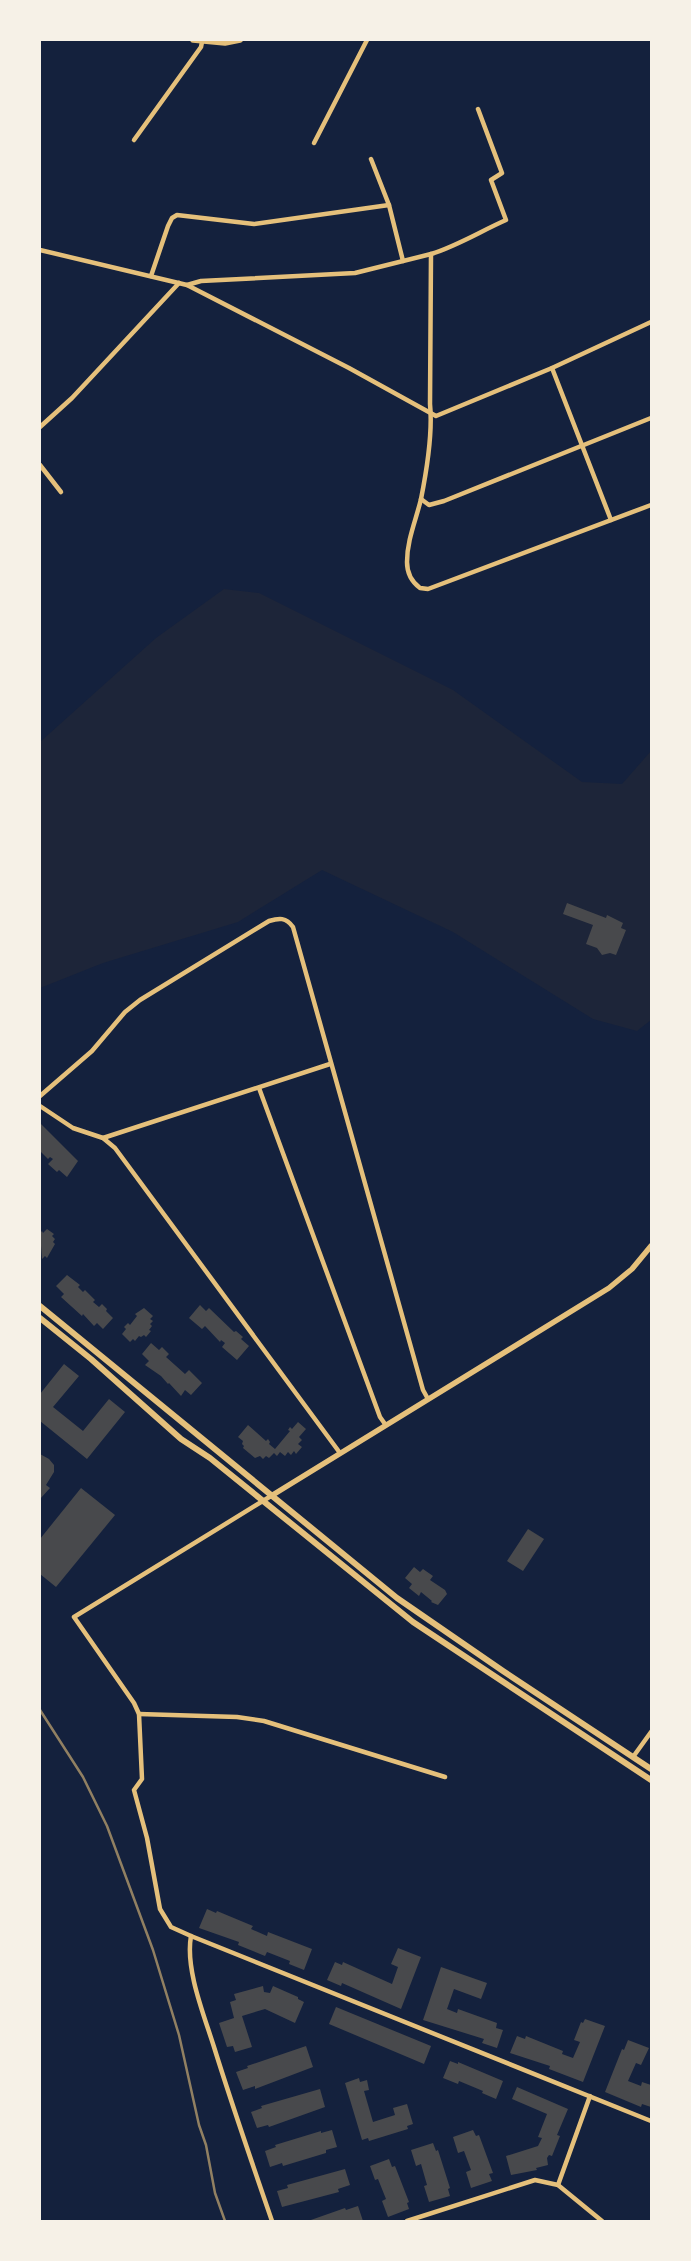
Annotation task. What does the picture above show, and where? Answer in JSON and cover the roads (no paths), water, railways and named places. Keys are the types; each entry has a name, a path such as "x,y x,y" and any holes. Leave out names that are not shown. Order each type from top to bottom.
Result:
{"main road":[{"path":"40,1306 419,1614 651,1770"},
{"path":"40,1318 181,1439 210,1458 414,1622 651,1780"}],"street":[{"path":"193,40 225,43 240,40"},
{"path":"314,142 368,40"},
{"path":"134,140 201,47 202,42"},
{"path":"187,285 201,281 356,273 449,248 480,231 506,220 491,180 502,173 478,109"},
{"path":"372,159 389,205 403,261"},
{"path":"151,276 168,226 172,218 177,216 244,224 389,205"},
{"path":"40,250 187,285 349,368 436,416 552,368 651,322"},
{"path":"431,254 432,420 421,499 409,538 407,564 410,578 414,584 420,588 428,589 651,506"},
{"path":"40,427 72,398 180,283"},
{"path":"552,368 611,520"},
{"path":"421,499 429,505 444,502 582,444 651,418"},
{"path":"40,465 61,492"},
{"path":"40,1096 92,1051 125,1012 140,1000 196,964 277,918 284,918 293,927 422,1390 428,1399"},
{"path":"103,1138 330,1064"},
{"path":"259,1088 377,1408 385,1424"},
{"path":"40,1106 72,1128 103,1138 115,1148 136,1179 336,1444 340,1453"},
{"path":"651,1246 632,1269 609,1288 74,1617 134,1703 139,1714 142,1779 134,1790 147,1838 160,1909 171,1927 651,2121"},
{"path":"139,1714 236,1717 264,1721 445,1777"},
{"path":"633,1758 651,1732"},
{"path":"191,1936 188,1951 200,2003 231,2103 272,2221"},
{"path":"558,2185 590,2096"},
{"path":"407,2221 536,2180 558,2185 602,2221"}],"railway":[{"path":"40,1710 83,1777 107,1826 153,1950 179,2035 199,2125 206,2145 215,2193 225,2221"}]}
